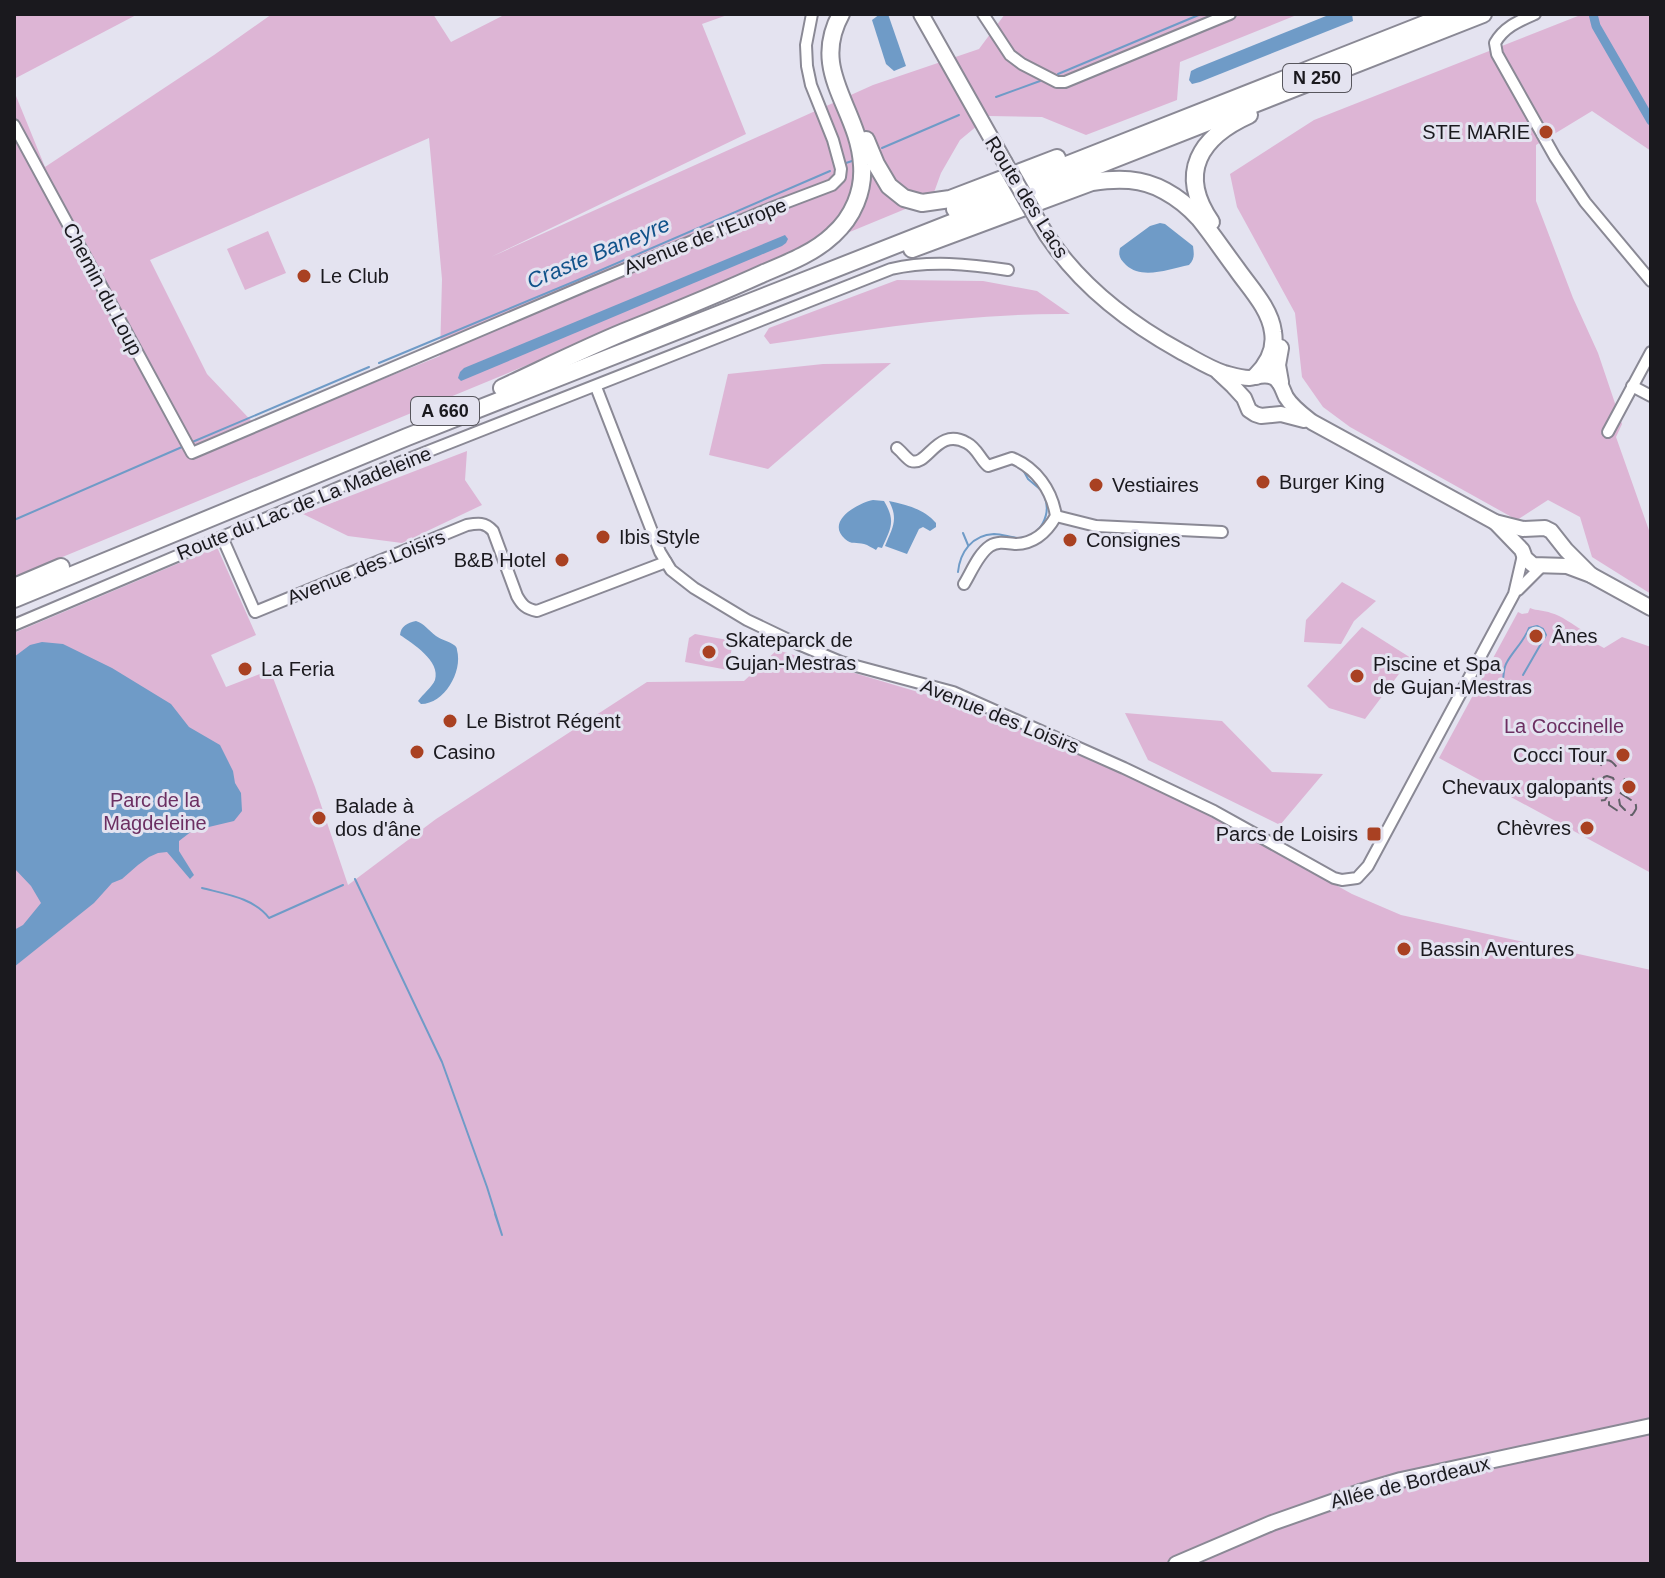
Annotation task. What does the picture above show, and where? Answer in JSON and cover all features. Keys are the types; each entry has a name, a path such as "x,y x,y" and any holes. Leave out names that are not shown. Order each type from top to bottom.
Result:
{"highway":[{"path":"502,388 806,254 843,226 860,191 862,166 859,141 829,57 831,37 841,14"},
{"path":"848,14 835,52 837,66 883,177 896,193 914,202 932,203 950,199 1034,165 1111,139 1153,136"},
{"name":"N 250","path":"1153,136 1450,14"},
{"name":"N 250","path":"878,240 1483,14"},
{"path":"1282,388 1277,365 1281,335 1276,315 1202,207 1195,180 1201,153 1212,137 1231,124 1424,37"},
{"name":"A 660","path":"14,599 292,483 706,320 1153,136"},
{"path":"706,320 797,291 1077,186 1113,179 1129,180 1148,183 1163,190 1192,211 1265,310 1273,329 1273,346 1267,364 1256,376"},
{"name":"A 660","path":"14,587 245,491 878,240"}],"main road":[{"name":"Route des Lacs","path":"922,15 1037,219 1067,262 1103,300 1161,340 1212,368 1244,398 1255,414 1267,416 1273,413 1312,422"},
{"name":"Route des Lacs","path":"1212,368 1238,376 1269,376 1282,388 1291,404 1312,422 1495,522 1523,529 1545,528 1551,531 1591,575"},
{"path":"1244,398 1246,385 1256,376"},
{"path":"1273,413 1282,405 1282,388"},
{"name":"Route des Lacs","path":"1495,522 1533,565 1567,566 1591,575 1651,608"},
{"path":"1522,553 1522,541 1534,529"},
{"path":"1545,565 1559,554 1559,541"},
{"name":"Allée de Bordeaux","path":"1176,1564 1272,1523 1360,1492 1651,1426"}],"street":[{"name":"Avenue de l'Europe","path":"192,453 832,185 840,177 841,169 807,66 806,45 812,14"},
{"path":"983,14 1005,50 1057,82 1065,82 1230,14"},
{"path":"1535,14 1501,33 1495,43 1497,54 1555,157 1585,202 1651,281"},
{"name":"Chemin du Loup","path":"14,125 192,453"},
{"name":"Route du Lac de La Madeleine","path":"14,625 373,473 891,269 910,264 966,264 1008,270"},
{"path":"1608,432 1651,352"},
{"path":"1632,386 1651,396"},
{"path":"596,387 666,562"},
{"path":"897,448 916,462 940,442 958,439 974,448 988,466 1012,458 1025,463 1050,493 1056,516 1049,529 1026,543 992,544 964,584"},
{"path":"1056,516 1096,526 1222,532"},
{"name":"Avenue des Loisirs","path":"222,537 255,612 478,523 493,531 521,603 537,611 666,562 674,573 694,588 772,632 841,662 953,692 1214,811 1342,880 1357,878 1368,866 1514,594 1522,553"},
{"name":"Avenue des Loisirs","path":"1514,594 1545,565"}],"green space":[{"path":"14,14 138,14 14,79"},
{"path":"272,14 433,14 451,42 506,14 730,14 702,24 746,134 491,257 873,85 979,49 1005,14 1299,14 1180,62 1177,100 1086,135 1042,117 989,116 960,140 941,173 932,198 14,577 14,91 45,167","holes":["429,138 442,279 440,356 259,429 207,374 150,260"]},
{"path":"1583,14 1651,14 1651,151 1592,111 1536,145 1536,201 1598,353 1622,424 1616,437 1651,536 1651,594 1592,557 1580,517 1548,500 1517,520 1350,427 1323,407 1302,377 1295,313 1237,207 1230,174 1314,120"},
{"path":"268,231 286,273 245,290 227,249"},
{"path":"897,280 983,281 1037,291 1070,314 958,319 770,344 764,336 769,328"},
{"path":"891,363 768,469 709,455 728,374 823,364"},
{"path":"467,451 465,480 482,505 402,543 348,536 303,514"},
{"name":"Parc de la Magdeleine","path":"217,547 256,635 211,655 226,687 270,670 315,787 348,885 436,819 647,682 744,681 777,650 945,700 1142,778 1352,894 1401,915 1651,970 1651,1564 14,1564 14,633"},
{"path":"1342,582 1376,601 1354,621 1341,644 1304,642 1306,620"},
{"name":"La Coccinelle","path":"1530,608 1563,618 1582,630 1582,636 1604,648 1622,637 1651,647 1651,873 1439,758 1518,612 1528,613"},
{"name":"Piscine et Spa de Gujan-Mestras","path":"1362,627 1411,658 1365,719 1329,708 1307,686"},
{"name":"Skateparck de Gujan-Mestras","path":"695,634 733,641 728,670 685,662 689,638"},
{"path":"1125,713 1222,721 1272,772 1323,774 1280,825 1148,760"}],"water":[{"path":"880,14 888,14 906,66 894,71 886,64 872,20"},
{"path":"1331,14 1352,14 1353,21 1200,82 1192,84 1189,80 1191,71 1197,68"},
{"path":"1160,223 1193,246 1191,263 1148,273 1126,265 1120,257 1120,248 1150,226"},
{"path":"785,235 788,239 782,246 461,381 458,378 464,368"},
{"path":"873,500 884,501 891,519 882,548 876,550 866,544 847,541 839,526 852,509"},
{"path":"889,501 921,511 936,523 930,531 923,527 919,529 907,554 885,546 894,519"},
{"path":"416,621 455,646 458,659 454,677 444,693 429,703 421,704 418,701 432,685 436,673 424,653 400,635 405,625"},
{"path":"42,642 63,644 112,668 171,704 189,727 220,745 241,793 242,811 234,821 192,831 179,841 179,851 194,875 190,879 167,852 149,857 122,879 112,883 94,903 14,967 14,930 23,925 41,903 31,886 14,868 14,657 30,645"}],"waterway":[{"name":"Craste Baneyre","path":"1058,74 1201,14"},
{"path":"1593,14 1596,26 1651,121"},
{"name":"Craste Baneyre","path":"996,97 1040,81"},
{"name":"Craste Baneyre","path":"882,148 959,115"},
{"name":"Craste Baneyre","path":"846,163 852,161"},
{"name":"Craste Baneyre","path":"379,363 830,171"},
{"name":"Craste Baneyre","path":"190,443 369,367"},
{"name":"Craste Baneyre","path":"14,520 182,447"},
{"path":"974,455 984,469"},
{"path":"1022,468 1028,479 1041,490"},
{"path":"958,572 964,551 973,541 994,534 1027,537 1039,529 1047,510 1044,495"},
{"path":"963,533 968,545"},
{"path":"1501,687 1507,662 1529,628 1537,626 1546,635 1523,675"},
{"path":"355,879 442,1062 502,1235 495,1214"},
{"path":"202,888 247,901 269,918 343,885"}],"railway":[{"path":"1605,760 1615,765 1631,792 1636,805 1632,815 1624,815 1609,805 1609,799 1615,796 1625,810 1633,805 1619,792 1613,778 1604,777 1602,782 1608,795 1605,800 1598,801 1594,796 1593,780 1605,760"}],"place":[{"name":"STE MARIE","path":"1546,132"},
{"name":"Le Club","path":"304,276"},
{"name":"Burger King","path":"1263,482"},
{"name":"Vestiaires","path":"1096,485"},
{"name":"Ibis Style","path":"603,537"},
{"name":"Consignes","path":"1070,540"},
{"name":"B&B Hotel","path":"562,560"},
{"name":"Ânes","path":"1536,636"},
{"name":"Skateparck de Gujan-Mestras","path":"709,652"},
{"name":"La Feria","path":"245,669"},
{"name":"Piscine et Spa de Gujan-Mestras","path":"1357,676"},
{"name":"Le Bistrot Régent","path":"450,721"},
{"name":"Casino","path":"417,752"},
{"name":"Cocci Tour","path":"1623,755"},
{"name":"Chevaux galopants","path":"1629,787"},
{"name":"Balade à dos d'âne","path":"319,818"},
{"name":"Chèvres","path":"1587,828"},
{"name":"Parcs de Loisirs","path":"1374,834"},
{"name":"Bassin Aventures","path":"1404,949"}]}
